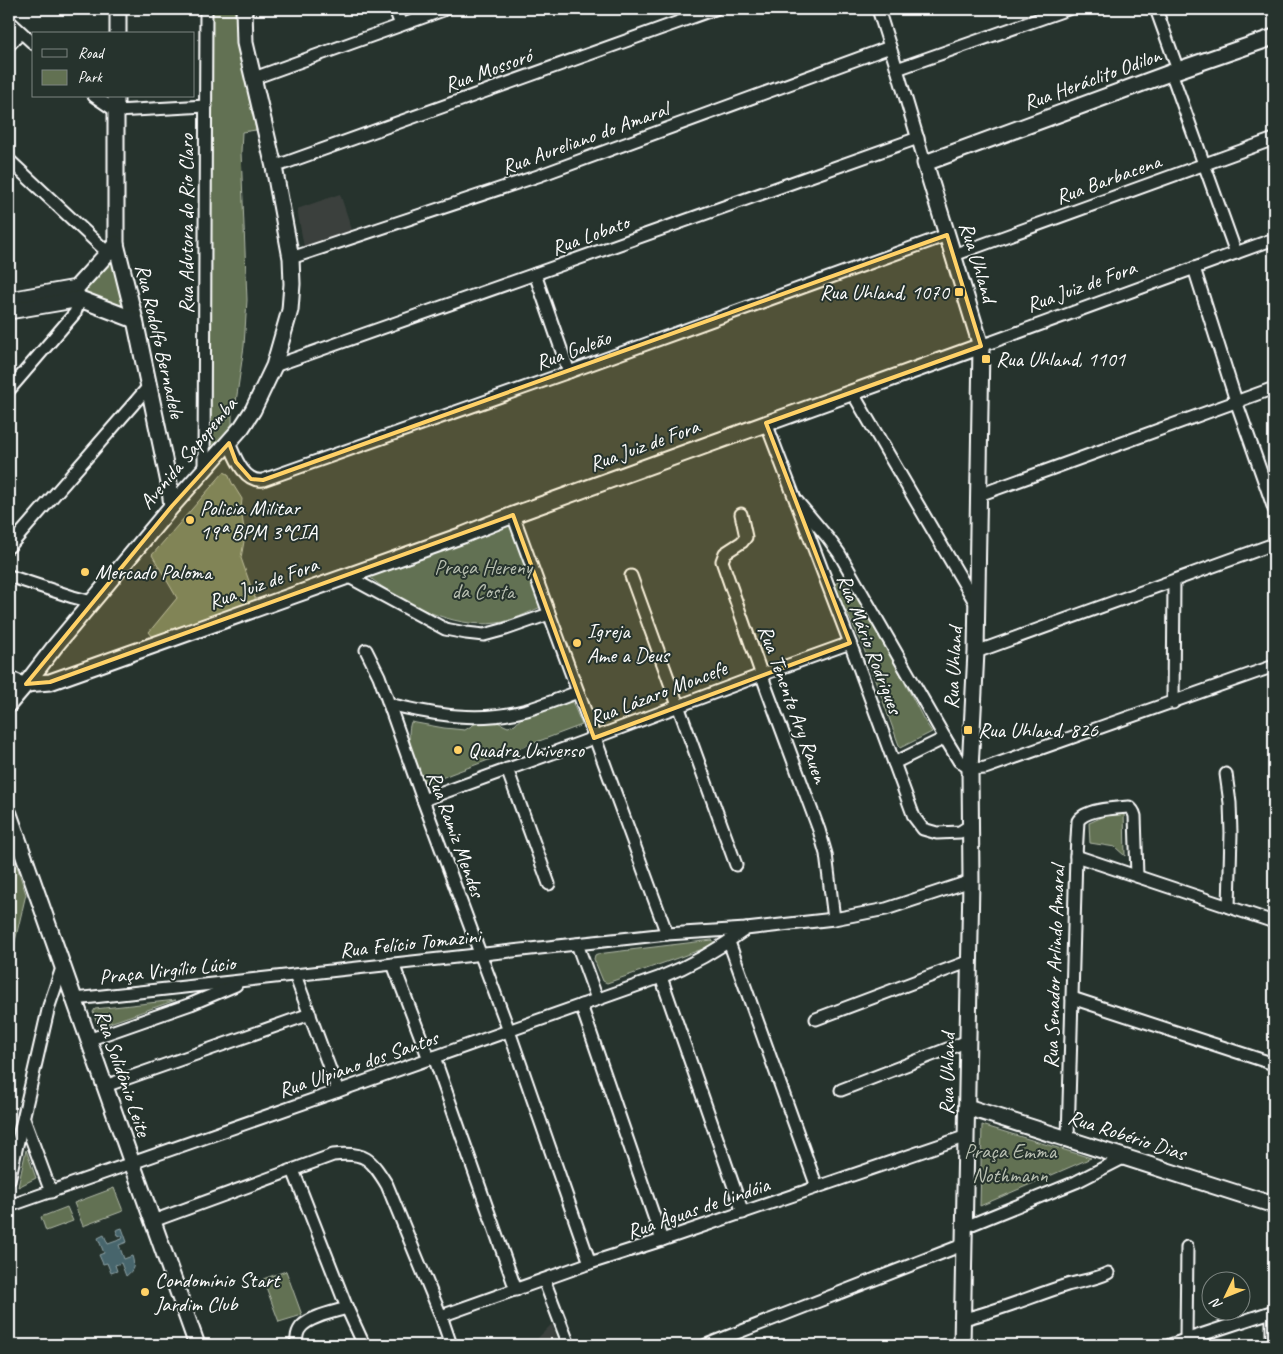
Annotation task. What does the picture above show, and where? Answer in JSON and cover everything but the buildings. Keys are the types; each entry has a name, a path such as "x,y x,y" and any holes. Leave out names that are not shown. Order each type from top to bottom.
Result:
{"street":[{"path":"118,9 118,32"},
{"name":"Rua Adutora do Rio Claro","path":"204,469 206,9"},
{"name":"Avenida Sapopemba","path":"9,704 172,506 242,427 253,410 274,366 290,310 291,258 274,167 245,43 244,9"},
{"path":"395,9 400,25"},
{"path":"254,78 446,9"},
{"name":"Rua Mossoró","path":"274,167 715,9"},
{"name":"Rua Uhland","path":"878,9 981,346 976,652 970,769 972,825 962,1345"},
{"path":"897,69 1068,9"},
{"path":"1156,9 1204,164 1236,253"},
{"path":"9,21 32,42"},
{"path":"9,45 21,33"},
{"name":"Rua Heráclito Odilon","path":"924,163 1175,71 1274,37"},
{"name":"Rua Aureliano do Amaral","path":"291,258 538,176 890,47"},
{"path":"100,98 116,104 206,106"},
{"name":"Rua Rodolfo Bernadele","path":"116,104 112,249 135,320 169,483 172,506"},
{"name":"Rua Lobato","path":"274,366 918,138"},
{"name":"Rua Barbacena","path":"954,255 1274,139"},
{"path":"9,160 112,249 78,293 75,314 9,390"},
{"name":"Rua Galeão","path":"229,443 236,462 251,478 258,481 263,480 569,372 947,235"},
{"name":"Rua Juiz de Fora","path":"26,684 50,682 454,538 1274,239"},
{"path":"1194,268 1236,401 1274,509"},
{"path":"535,274 569,372"},
{"path":"9,311 78,293"},
{"path":"9,300 78,293 135,320"},
{"path":"9,547 149,386"},
{"path":"980,495 1274,388"},
{"path":"852,392 977,605"},
{"name":"Rua Mário Rodrigues","path":"766,424 914,817 923,829 937,833 960,832 972,825"},
{"path":"796,500 839,553 945,738 959,761 970,769 985,768 1274,666"},
{"name":"Rua Tenente Ary Rauen","path":"741,514 746,537 742,542 725,552 722,561 761,675 819,830 826,854 834,918"},
{"path":"513,516 667,934"},
{"path":"976,652 1274,544"},
{"path":"9,576 92,602"},
{"path":"347,576 445,629 466,633 484,635 549,614"},
{"path":"631,576 736,865"},
{"path":"1173,703 1174,581"},
{"name":"Rua Lázaro Moncefe","path":"423,800 850,643"},
{"name":"Rua Ramiz Mendes","path":"366,650 379,676 509,1031 590,1263"},
{"path":"9,678 26,684"},
{"path":"389,704 453,716 494,716 527,710 578,692"},
{"path":"894,763 945,738"},
{"path":"507,769 549,884"},
{"path":"1226,774 1230,803 1231,833 1229,907"},
{"path":"1076,856 1079,818 1087,814 1128,807 1134,811 1135,816 1137,876"},
{"name":"Rua Solidônio Leite","path":"9,814 197,1345"},
{"name":"Rua Senador Arlindo Amaral","path":"1068,1138 1076,856 1274,922"},
{"name":"Rua Felício Tomazini","path":"247,980 667,934 746,929 834,918 886,909 971,881"},
{"name":"Rua Ulpiano dos Santos","path":"9,1206 661,977 709,955 746,929"},
{"path":"729,942 817,1187"},
{"path":"577,944 597,999"},
{"path":"816,1019 970,961"},
{"path":"393,964 432,1058 516,1290"},
{"path":"9,1180 49,1006 62,965"},
{"path":"295,975 338,1091"},
{"path":"661,977 743,1213"},
{"name":"Praça Virgílio Lúcio","path":"75,999 247,980"},
{"name":"Praça Virgílio Lúcio","path":"88,1040 191,1004 247,980"},
{"path":"1072,998 1274,1064"},
{"path":"581,1005 662,1240"},
{"path":"105,1086 310,1014"},
{"path":"841,1090 968,1041"},
{"name":"Rua Robério Dias","path":"967,1106 1274,1205"},
{"path":"24,1119 51,1192"},
{"name":"Rua Àguas de Lindóia","path":"441,1316 590,1263 967,1136"},
{"path":"153,1221 333,1155 347,1153 358,1154 368,1158 379,1171 387,1185 451,1345"},
{"path":"965,1227 1076,1182 1125,1156"},
{"path":"292,1170 347,1308 364,1345"},
{"path":"706,1345 965,1244"},
{"path":"1186,1340 1187,1247"},
{"path":"963,1319 1010,1306 1108,1272"},
{"path":"544,1280 569,1345"},
{"path":"297,1345 297,1334 302,1327 323,1315 347,1308"},
{"path":"1170,1345 1273,1311 1272,1345"}],"highlighted area":[{"path":"947,235 981,346 766,423 850,643 594,738 513,515 50,682 26,684 172,506 229,443 236,462 251,479 263,480"}],"shaded area":[{"path":"340,194 353,233 307,248 304,247 297,209"},
{"path":"552,1324 560,1345 531,1345"}],"green space":[{"path":"209,9 241,9 241,60 256,130 242,132 241,152 247,300 244,346 236,402 232,403 232,429 206,458"},
{"path":"116,244 135,320 80,299 76,288"},
{"path":"224,472 228,474 242,499 241,509 245,536 241,558 256,601 153,637 149,632 177,598 152,555"},
{"name":"Praça Hereny da Costa","path":"509,520 541,607 519,616 503,622 480,624 446,618 428,612 396,596 368,576"},
{"path":"845,578 932,732 900,748 861,641 833,585"},
{"path":"572,701 582,725 425,785 409,738 411,722 465,730 486,717 508,727 515,725 523,716"},
{"path":"1124,811 1125,856 1115,847 1090,843 1089,823 1107,815"},
{"path":"9,842 26,894 9,967"},
{"path":"712,940 715,942 714,945 607,983 603,981 594,959 597,954"},
{"path":"176,1000 101,1026 97,1024 93,1012 95,1009"},
{"name":"Praça Emma Nothmann","path":"982,1125 1091,1158 980,1206"},
{"path":"26,1150 36,1178 18,1187"},
{"path":"114,1188 123,1211 83,1226 74,1203"},
{"path":"67,1207 73,1221 46,1231 41,1217"},
{"path":"286,1271 302,1315 279,1322 263,1279"}],"water":[{"path":"122,1228 127,1242 119,1245 124,1259 132,1256 133,1262 131,1272 126,1276 121,1263 115,1265 117,1271 111,1273 107,1263 103,1264 99,1255 104,1253 98,1238 104,1235 108,1244 122,1239 123,1237 118,1235 116,1230"}],"place":[{"name":"Rua Uhland, 1070","path":"959,292"},
{"name":"Rua Uhland, 1101","path":"986,359"},
{"name":"Policia Militar 19ª BPM 3ªCIA","path":"190,520"},
{"name":"Mercado Paloma","path":"85,572"},
{"name":"Igreja Ame a Deus","path":"577,643"},
{"name":"Rua Uhland, 826","path":"968,730"},
{"name":"Quadra Universo","path":"458,750"},
{"name":"Condomínio Start Jardim Club","path":"145,1292"}]}
